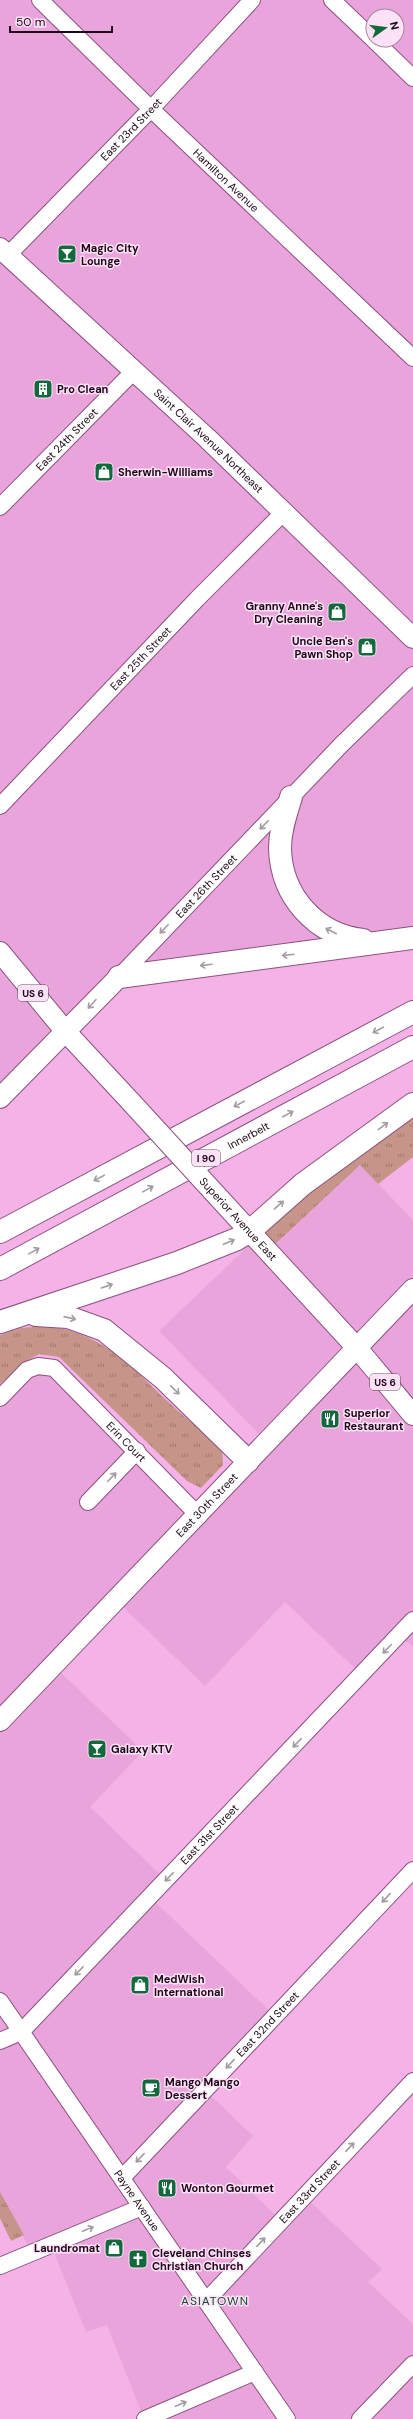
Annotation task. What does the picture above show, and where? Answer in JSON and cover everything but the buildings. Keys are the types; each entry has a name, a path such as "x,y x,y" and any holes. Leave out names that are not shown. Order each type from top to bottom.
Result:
{"highway":[{"path":"291,797 283,822 280,848 282,867 295,898 311,917 336,934 351,939 382,942"},
{"path":"119,976 413,938"},
{"path":"0,1232 413,1012"},
{"name":"Innerbelt","path":"0,1270 413,1047"},
{"path":"8,1319 203,1253 250,1231 303,1184 413,1104"},
{"path":"8,1319 48,1314 68,1317 104,1330 163,1378 248,1461"}],"main road":[{"name":"Saint Clair Avenue Northeast","path":"4,252 207,438 413,638"},
{"name":"Superior Avenue East","path":"0,952 66,1032 357,1348 413,1415"},
{"name":"East 26th Street","path":"0,1098 119,976"},
{"name":"East 30th Street","path":"0,1721 104,1611 199,1516 248,1461 413,1289"}],"street":[{"name":"Hamilton Avenue","path":"40,0 151,109 413,358"},
{"name":"East 23rd Street","path":"4,252 151,109 252,0"},
{"path":"332,0 365,32"},
{"path":"381,48 413,78"},
{"name":"East 24th Street","path":"0,507 134,372"},
{"name":"East 25th Street","path":"0,806 196,599 283,513"},
{"name":"East 26th Street","path":"119,976 291,797 413,675"},
{"name":"Erin Court","path":"0,1398 27,1370 38,1366 54,1368 199,1516"},
{"path":"88,1502 137,1452"},
{"name":"East 31st Street","path":"0,2041 21,2032 413,1620"},
{"name":"East 32nd Street","path":"122,2178 413,1870"},
{"name":"Payne Avenue","path":"0,2001 287,2419"},
{"name":"East 33rd Street","path":"206,2301 413,2081"},
{"path":"0,2266 142,2207"},
{"path":"360,2419 411,2366"},
{"path":"145,2419 255,2372"}],"shaded area":[{"path":"0,0 413,0 413,938 119,977 0,1098"},
{"path":"360,1165 413,1220 413,1647 400,1636 362,1675 285,1602 205,1686 116,1600 53,1665 143,1751 90,1807 166,1880 150,1897 275,2016 205,2090 253,2136 226,2167 281,2221 304,2196 382,2269 368,2282 413,2324 413,2419 144,2419 107,2325 86,2332 51,2245 32,2253 0,2192 0,1398 27,1370 54,1368 199,1515 267,1442 159,1331 257,1238 269,1251"}],"green space":[{"path":"413,1104 413,1157 378,1184 360,1165 268,1251 250,1231"},
{"path":"47,1326 68,1330 87,1337 104,1346 119,1357 134,1369 178,1411 212,1437 222,1447 223,1465 201,1488 187,1481 59,1357 39,1354 28,1360 0,1384 0,1335 21,1328"},
{"path":"0,2192 24,2235 11,2241 0,2218"}],"place":[{"name":"Magic City Lounge","path":"67,254"},
{"name":"Pro Clean","path":"43,389"},
{"name":"Sherwin-Williams","path":"104,472"},
{"name":"Granny Anne's Dry Cleaning","path":"337,612"},
{"name":"Uncle Ben's Pawn Shop","path":"367,647"},
{"name":"Superior Restaurant","path":"330,1419"},
{"name":"Galaxy KTV","path":"97,1749"},
{"name":"MedWish International","path":"140,1985"},
{"name":"Mango Mango Dessert","path":"151,2088"},
{"name":"Wonton Gourmet","path":"167,2188"},
{"name":"Laundromat","path":"114,2248"},
{"name":"Cleveland Chinses Christian Church","path":"138,2259"}],"district":[{"name":"ASIATOWN","path":"215,2301"}]}
